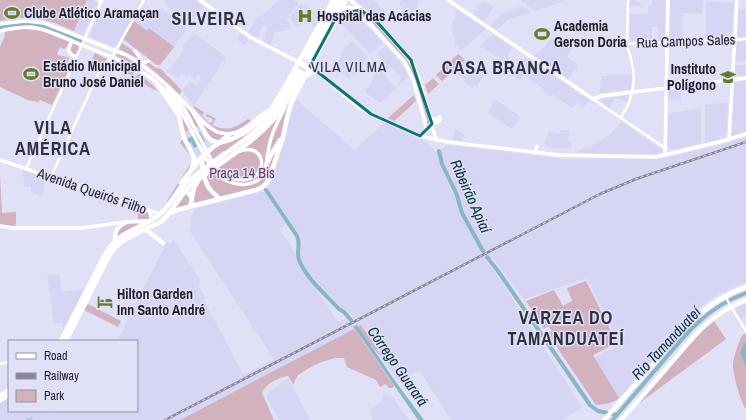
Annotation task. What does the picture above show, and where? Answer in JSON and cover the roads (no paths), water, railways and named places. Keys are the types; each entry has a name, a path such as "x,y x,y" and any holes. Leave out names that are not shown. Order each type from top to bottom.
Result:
{"highway":[{"path":"243,134 264,117 300,73 309,68 308,58 330,8 331,0"},
{"path":"330,8 337,0"},
{"path":"160,214 168,214 189,207 256,190 264,186 269,179 300,73 298,62 308,58 338,14 342,0"},
{"path":"308,58 346,0"},
{"path":"330,8 340,7 359,9"},
{"path":"300,73 314,72"},
{"path":"67,340 108,258 118,242 159,222 168,214 190,186 268,126 288,100 300,73"},
{"path":"62,340 108,250 126,234 160,214 184,184 252,134 269,118 300,73"},
{"path":"160,83 179,116 185,140 194,156 190,172"},
{"path":"192,110 207,136 211,140 219,143 232,139 260,126"},
{"path":"264,167 284,131"},
{"path":"177,192 179,186 204,155 230,134"},
{"path":"204,155 202,161 208,188 220,199"},
{"path":"189,207 192,204 194,188 199,179"},
{"path":"177,192 185,191 190,194 192,198"},
{"path":"150,211 152,220"},
{"path":"118,242 114,237 118,228 126,222"},
{"path":"144,230 150,232 163,243"},
{"path":"604,420 691,321 708,306 746,287"},
{"path":"621,420 702,327 730,305 746,300"}],"main road":[{"path":"200,0 245,34 320,74 359,108 420,136 436,140 559,155 656,157 729,140 746,134"},
{"path":"448,0 593,99 601,96 746,78"},
{"path":"665,155 668,0"},
{"path":"729,140 737,0"},
{"path":"352,1 359,9 371,16 411,60 419,78 436,140"},
{"path":"356,14 355,12 359,9"},
{"path":"338,14 346,11 356,14 364,19 372,25 406,64 412,76 425,122 426,131 420,136"},
{"path":"0,24 25,21 40,22 50,25 112,57 127,63 175,92 205,124 221,133 236,133 263,114 275,103"},
{"path":"0,31 23,27 36,28 72,41 83,42 116,51 141,64 151,71 188,121 215,173 224,180 237,184 249,184 255,182 263,174 272,136 288,100"},
{"path":"72,41 69,52 71,55 76,57"},
{"path":"135,51 140,58 141,64"},
{"path":"141,64 148,61"},
{"path":"309,68 320,74"},
{"path":"425,122 428,125 436,123 440,118 436,120 430,118"},
{"path":"535,153 537,146"},
{"path":"234,153 244,150 254,151 261,158 264,167"},
{"name":"Avenida Queirós Filho","path":"0,160 160,214"},
{"path":"0,226 12,228 82,228 152,220"},
{"path":"113,224 118,228"}],"street":[{"path":"26,169 102,1 98,0"},
{"path":"51,177 93,84 116,51 144,0"},
{"path":"621,118 628,107 634,80 633,66 626,44 628,0"},
{"name":"Rua Campos Sales","path":"626,44 746,39"},
{"path":"102,69 105,68 110,70"},
{"path":"593,99 666,149"},
{"path":"726,297 746,331"}],"waterway":[{"name":"Córrego Guarará","path":"0,27 18,24 42,26 81,41"},
{"name":"Ribeirão Apiaí","path":"439,151 442,164 457,195 462,213 483,251"},
{"name":"Córrego Guarará","path":"266,190 297,236 299,242 298,254 302,267 322,292 351,320"},
{"name":"Ribeirão Apiaí","path":"487,257 590,405 598,411 617,415"},
{"path":"27,420 32,418"}],"railway":[{"path":"165,420 600,194 636,179 746,142"}],"place":[{"name":"Clube Atlético Aramaçan","path":"12,13"},
{"name":"Hospital das Acácias","path":"305,16"},
{"name":"Academia Gerson Doria","path":"542,34"},
{"name":"Estádio Municipal Bruno José Daniel","path":"31,74"},
{"name":"Instituto Polígono","path":"728,77"},
{"name":"Hilton Garden Inn Santo André","path":"105,302"}],"district":[{"name":"SILVEIRA","path":"209,18"},
{"name":"VILA VILMA","path":"349,66"},
{"name":"CASA BRANCA","path":"502,67"},
{"name":"VILA AMÉRICA","path":"53,137"},
{"name":"VÁRZEA DO TAMANDUATEÍ","path":"566,327"}],"park label":[{"name":"Praça 14 Bis","path":"242,173"}],"water label":[{"name":"Rio Tamanduateí","path":"666,343"}]}
